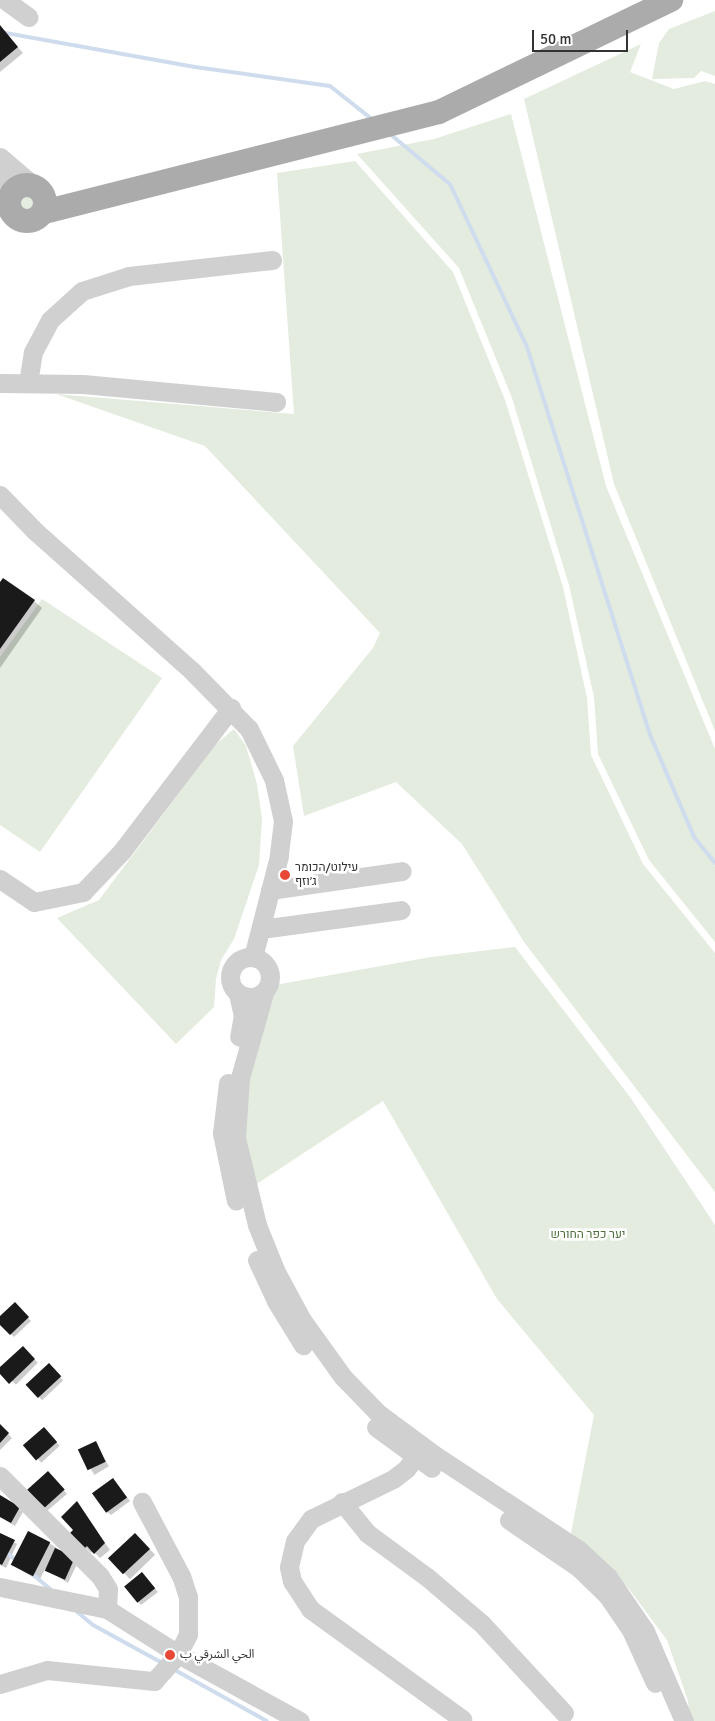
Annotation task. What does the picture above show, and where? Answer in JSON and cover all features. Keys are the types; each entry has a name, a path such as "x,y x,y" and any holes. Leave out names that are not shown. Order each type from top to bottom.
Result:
{"main road":[{"path":"21,204 124,190 439,112 637,8 671,0"}],"street":[{"path":"5,0 28,17"},
{"path":"0,157 21,204"},
{"path":"0,170 21,204"},
{"path":"28,383 33,352 50,320 82,291 129,276 272,260"},
{"path":"0,383 82,384 276,402"},
{"path":"0,495 35,531 230,708 249,730 274,780 283,821 270,890 253,957"},
{"path":"0,879 34,902 83,892 122,851 230,708"},
{"path":"270,890 402,871"},
{"path":"261,929 401,910"},
{"path":"670,1721 631,1630 620,1611 592,1580 562,1555 420,1452 379,1414 328,1358 290,1297 257,1225 238,1158 236,1119 240,1078 264,993 269,986 270,972 262,960 253,957 239,960 230,971 230,982 238,994 242,1005 242,1026 225,1095 222,1134 233,1193 252,1250 288,1322 323,1372 376,1428 420,1452 578,1550 608,1577 645,1631 684,1721"},
{"path":"238,994 250,998 264,993"},
{"path":"420,1452 392,1479 342,1502 311,1519 295,1541 290,1567 299,1595 324,1620 462,1718"},
{"path":"0,1476 100,1576 108,1590 108,1609"},
{"path":"0,1684 47,1670 154,1681 178,1654 188,1634 188,1597 181,1576 142,1502"},
{"path":"342,1502 367,1533 427,1577 482,1624 564,1713"},
{"path":"0,1587 108,1609 178,1654 300,1721"}],"green space":[{"path":"715,11 715,76 701,71 694,78 652,79 659,43 669,29"},
{"path":"641,44 630,72 674,89 705,81 715,84 715,731 614,484 524,99"},
{"path":"511,114 606,486 715,749 715,942 649,860 598,754 594,697 569,585 512,398 459,268 357,154 434,139"},
{"path":"355,161 453,272 505,400 563,587 587,698 591,755 643,864 715,953 715,1192 524,942 462,844 396,782 304,816 293,746 373,648 380,633 205,446 56,394 294,414 277,173"},
{"path":"23,193 31,193 38,200 38,208 31,215 23,215 16,208 16,200"},
{"path":"42,599 162,678 40,852 0,825 0,657"},
{"path":"234,729 246,746 257,784 262,819 259,865 234,939 221,960 216,979 214,1007 176,1044 57,918 99,900 216,744"},
{"name":"יער כפר החורש","path":"515,947 630,1097 715,1225 715,1721 690,1721 688,1701 667,1640 629,1589 571,1533 594,1415 497,1299 383,1101 255,1185 242,1124 264,987 431,957"}],"building":[{"path":"0,25 18,47 0,62"},
{"path":"3,578 35,600 0,649 0,582"},
{"path":"15,1302 29,1317 10,1335 0,1325 0,1316"},
{"path":"23,1346 35,1359 9,1384 0,1374 0,1367"},
{"path":"49,1363 61,1376 38,1398 26,1385"},
{"path":"0,1424 9,1433 0,1443"},
{"path":"44,1427 57,1442 36,1460 23,1445"},
{"path":"96,1441 106,1462 88,1470 78,1449"},
{"path":"48,1471 65,1490 44,1508 27,1490"},
{"path":"113,1478 127,1497 106,1513 92,1493"},
{"path":"0,1495 20,1507 11,1523 0,1517"},
{"path":"77,1501 105,1543 94,1554 87,1546 84,1549 70,1533 73,1530 61,1517"},
{"path":"28,1531 50,1542 33,1576 11,1565"},
{"path":"0,1533 15,1540 2,1565 0,1564"},
{"path":"135,1533 150,1549 123,1574 108,1558"},
{"path":"55,1548 75,1557 65,1580 45,1571"},
{"path":"142,1572 155,1588 137,1603 124,1586"}],"waterway":[{"path":"0,32 195,67 330,86 373,120"},
{"path":"390,134 450,184 527,347 651,737 694,837 715,863"},
{"path":"0,1547 18,1562"},
{"path":"31,1573 50,1589"},
{"path":"75,1610 93,1625 162,1663"},
{"path":"173,1669 267,1721"}],"place":[{"name":"עילוט/הכומר ג׳וזף","path":"285,875"},
{"name":"الحي الشرقي ب","path":"170,1655"}]}
